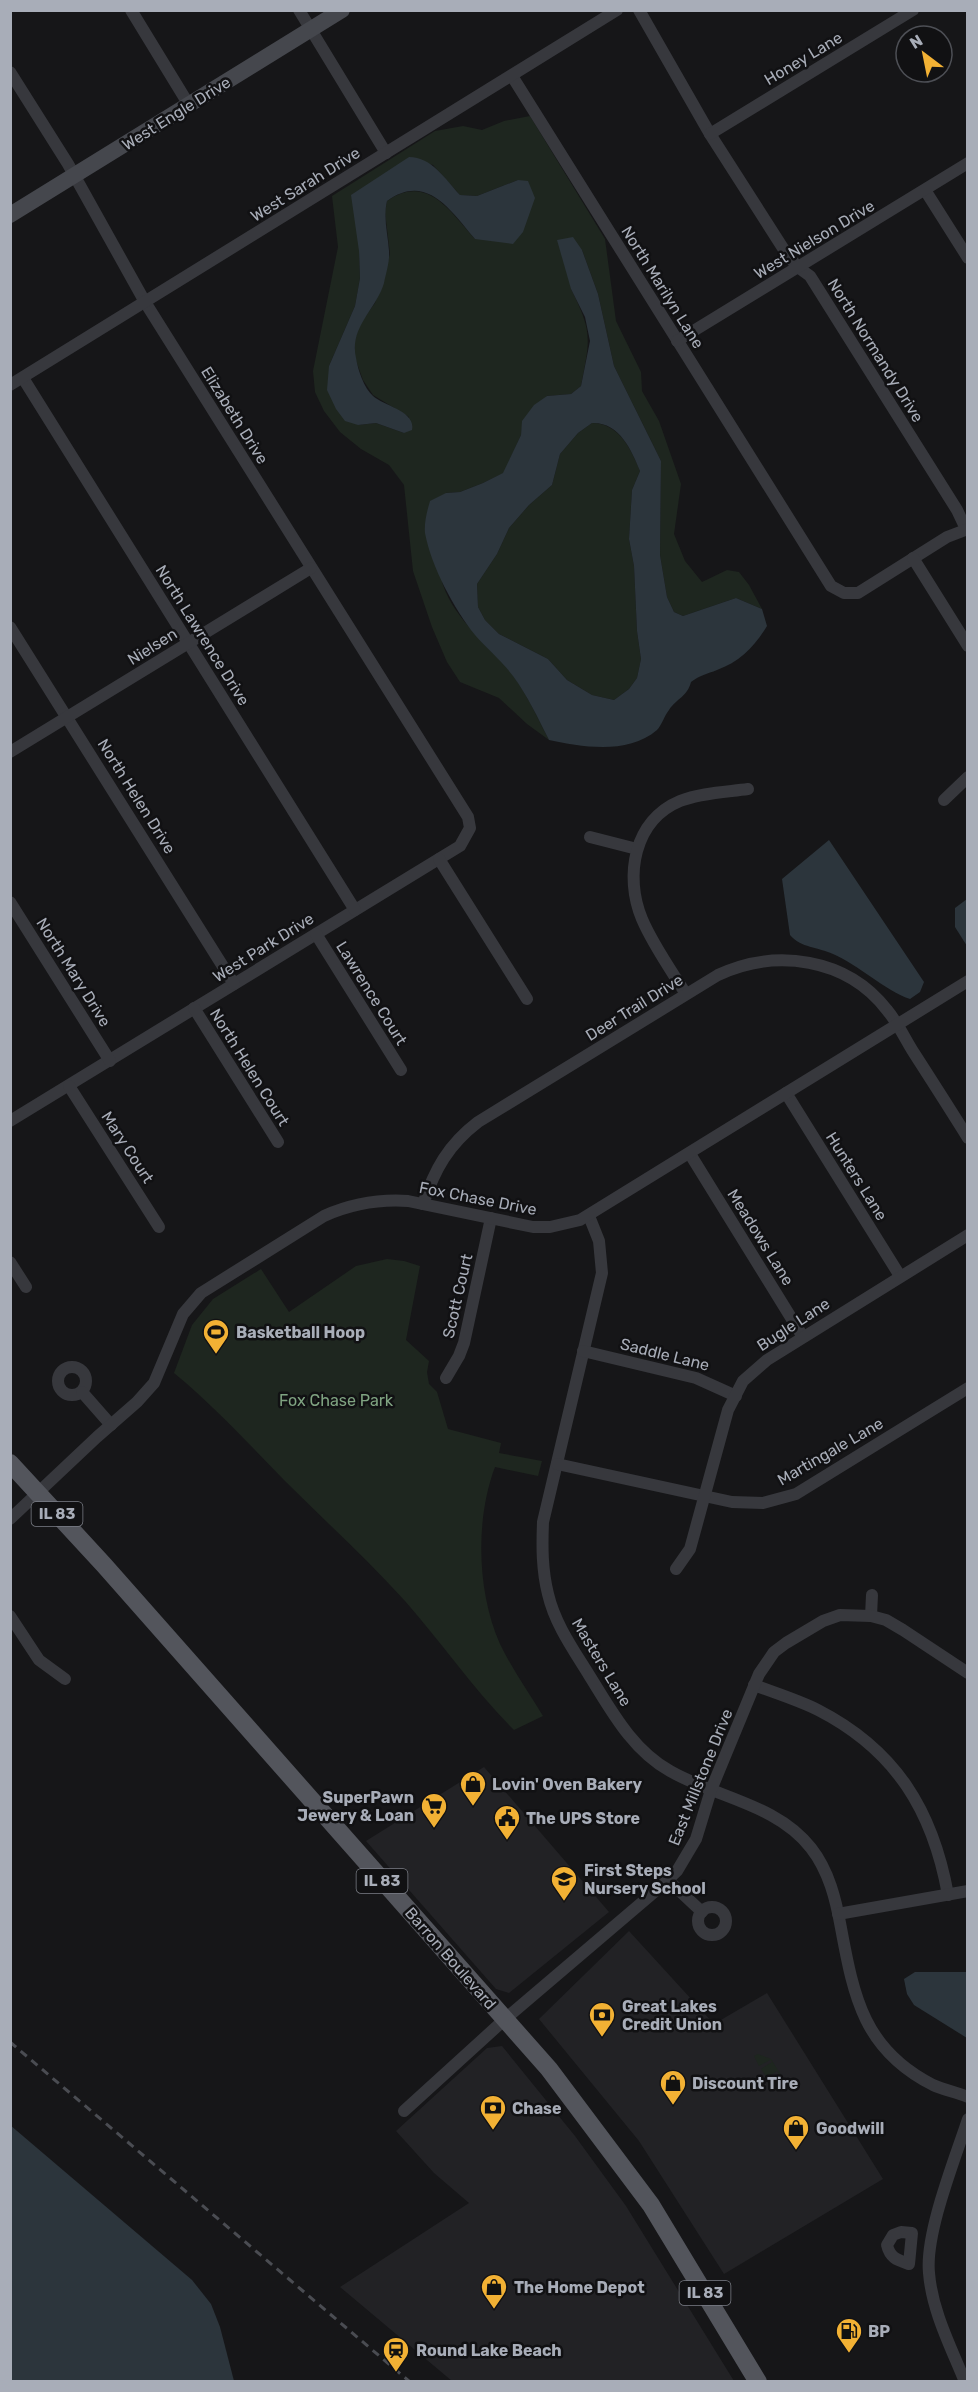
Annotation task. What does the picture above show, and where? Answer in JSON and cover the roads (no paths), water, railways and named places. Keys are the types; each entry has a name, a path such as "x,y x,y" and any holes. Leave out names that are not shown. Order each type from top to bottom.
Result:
{"main road":[{"name":"IL 83","path":"10,1463 38,1493"},
{"name":"Barron Boulevard","path":"38,1493 549,2069 622,2164 666,2230 758,2382"}],"street":[{"path":"131,10 189,105"},
{"path":"299,10 387,153"},
{"name":"West Engle Drive","path":"10,215 342,10"},
{"name":"West Sarah Drive","path":"10,385 617,10"},
{"name":"North Normandy Drive","path":"639,10 710,134 788,256 810,276 967,529"},
{"name":"Honey Lane","path":"710,134 913,10"},
{"name":"Elizabeth Drive","path":"10,72 145,302 310,568 440,771"},
{"name":"North Marilyn Lane","path":"512,76 825,579 831,586 844,593 858,593 913,558"},
{"name":"West Nielson Drive","path":"677,341 968,163"},
{"path":"925,190 968,258"},
{"name":"North Lawrence Drive","path":"23,378 355,910"},
{"path":"967,529 947,537 913,558 968,646"},
{"name":"Nielsen","path":"10,752 310,568"},
{"name":"North Helen Drive","path":"10,627 234,984"},
{"name":"West Park Drive","path":"10,1121 460,846 470,828 468,817 440,771"},
{"path":"944,800 968,777"},
{"path":"686,994 641,917 634,880 637,849 647,826 669,806 689,798 748,789"},
{"path":"590,837 637,849"},
{"path":"439,859 527,999"},
{"name":"North Mary Drive","path":"10,902 110,1060"},
{"name":"Lawrence Court","path":"316,934 401,1070"},
{"name":"Deer Trail Drive","path":"423,1204 432,1177 439,1165 467,1130 718,975 750,962 804,961 824,966 858,982 888,1010 968,1138"},
{"name":"Fox Chase Drive","path":"10,1519 154,1383 183,1314 201,1293 324,1216 340,1209 389,1200 423,1204 533,1227 550,1227 580,1220 968,981"},
{"name":"North Helen Court","path":"194,1008 278,1142"},
{"name":"Mary Court","path":"69,1086 159,1227"},
{"name":"Hunters Lane","path":"786,1093 900,1276"},
{"name":"Meadows Lane","path":"690,1154 804,1337"},
{"name":"Masters Lane","path":"589,1216 599,1241 602,1273 543,1522 542,1548 548,1596 556,1617 566,1639 628,1735 668,1770 770,1814 800,1833 824,1868 838,1914 856,2000 883,2047 901,2065 916,2075 936,2086 968,2097"},
{"name":"Scott Court","path":"446,1378 464,1343 491,1218"},
{"name":"Bugle Lane","path":"676,1569 690,1549 722,1428 728,1410 743,1381 756,1369 804,1337 968,1234"},
{"path":"10,1262 26,1287"},
{"name":"Saddle Lane","path":"583,1351 696,1378 735,1395"},
{"name":"Martingale Lane","path":"557,1464 705,1497 743,1504 763,1503 796,1494 968,1388"},
{"path":"82,1392 111,1425"},
{"path":"872,1595 871,1616 886,1620 968,1673"},
{"name":"East Millstone Drive","path":"404,2111 504,2020 668,1880 686,1857 696,1839 711,1790 754,1685 764,1663 774,1652 823,1621 840,1615 871,1616"},
{"path":"10,1616 39,1660 65,1679"},
{"path":"754,1685 816,1709 836,1720 889,1763 905,1784 927,1821 943,1864 948,1895"},
{"path":"668,1880 702,1911"},
{"path":"838,1914 968,1891"},
{"path":"965,2382 941,2322 930,2285 929,2252 968,2119"},
{"path":"911,2251 929,2252"}],"railway":[{"path":"10,2042 410,2382"}],"place":[{"name":"Basketball Hoop","path":"216,1355"},
{"name":"Lovin' Oven Bakery","path":"473,1807"},
{"name":"SuperPawn Jewery & Loan","path":"434,1829"},
{"name":"The UPS Store","path":"507,1841"},
{"name":"First Steps Nursery School","path":"564,1902"},
{"name":"Great Lakes Credit Union","path":"602,2038"},
{"name":"Discount Tire","path":"673,2106"},
{"name":"Chase","path":"493,2131"},
{"name":"Goodwill","path":"796,2151"},
{"name":"The Home Depot","path":"494,2310"},
{"name":"BP","path":"849,2354"},
{"name":"Round Lake Beach","path":"396,2373"}],"park label":[{"name":"Fox Chase Park","path":"336,1400"}]}
